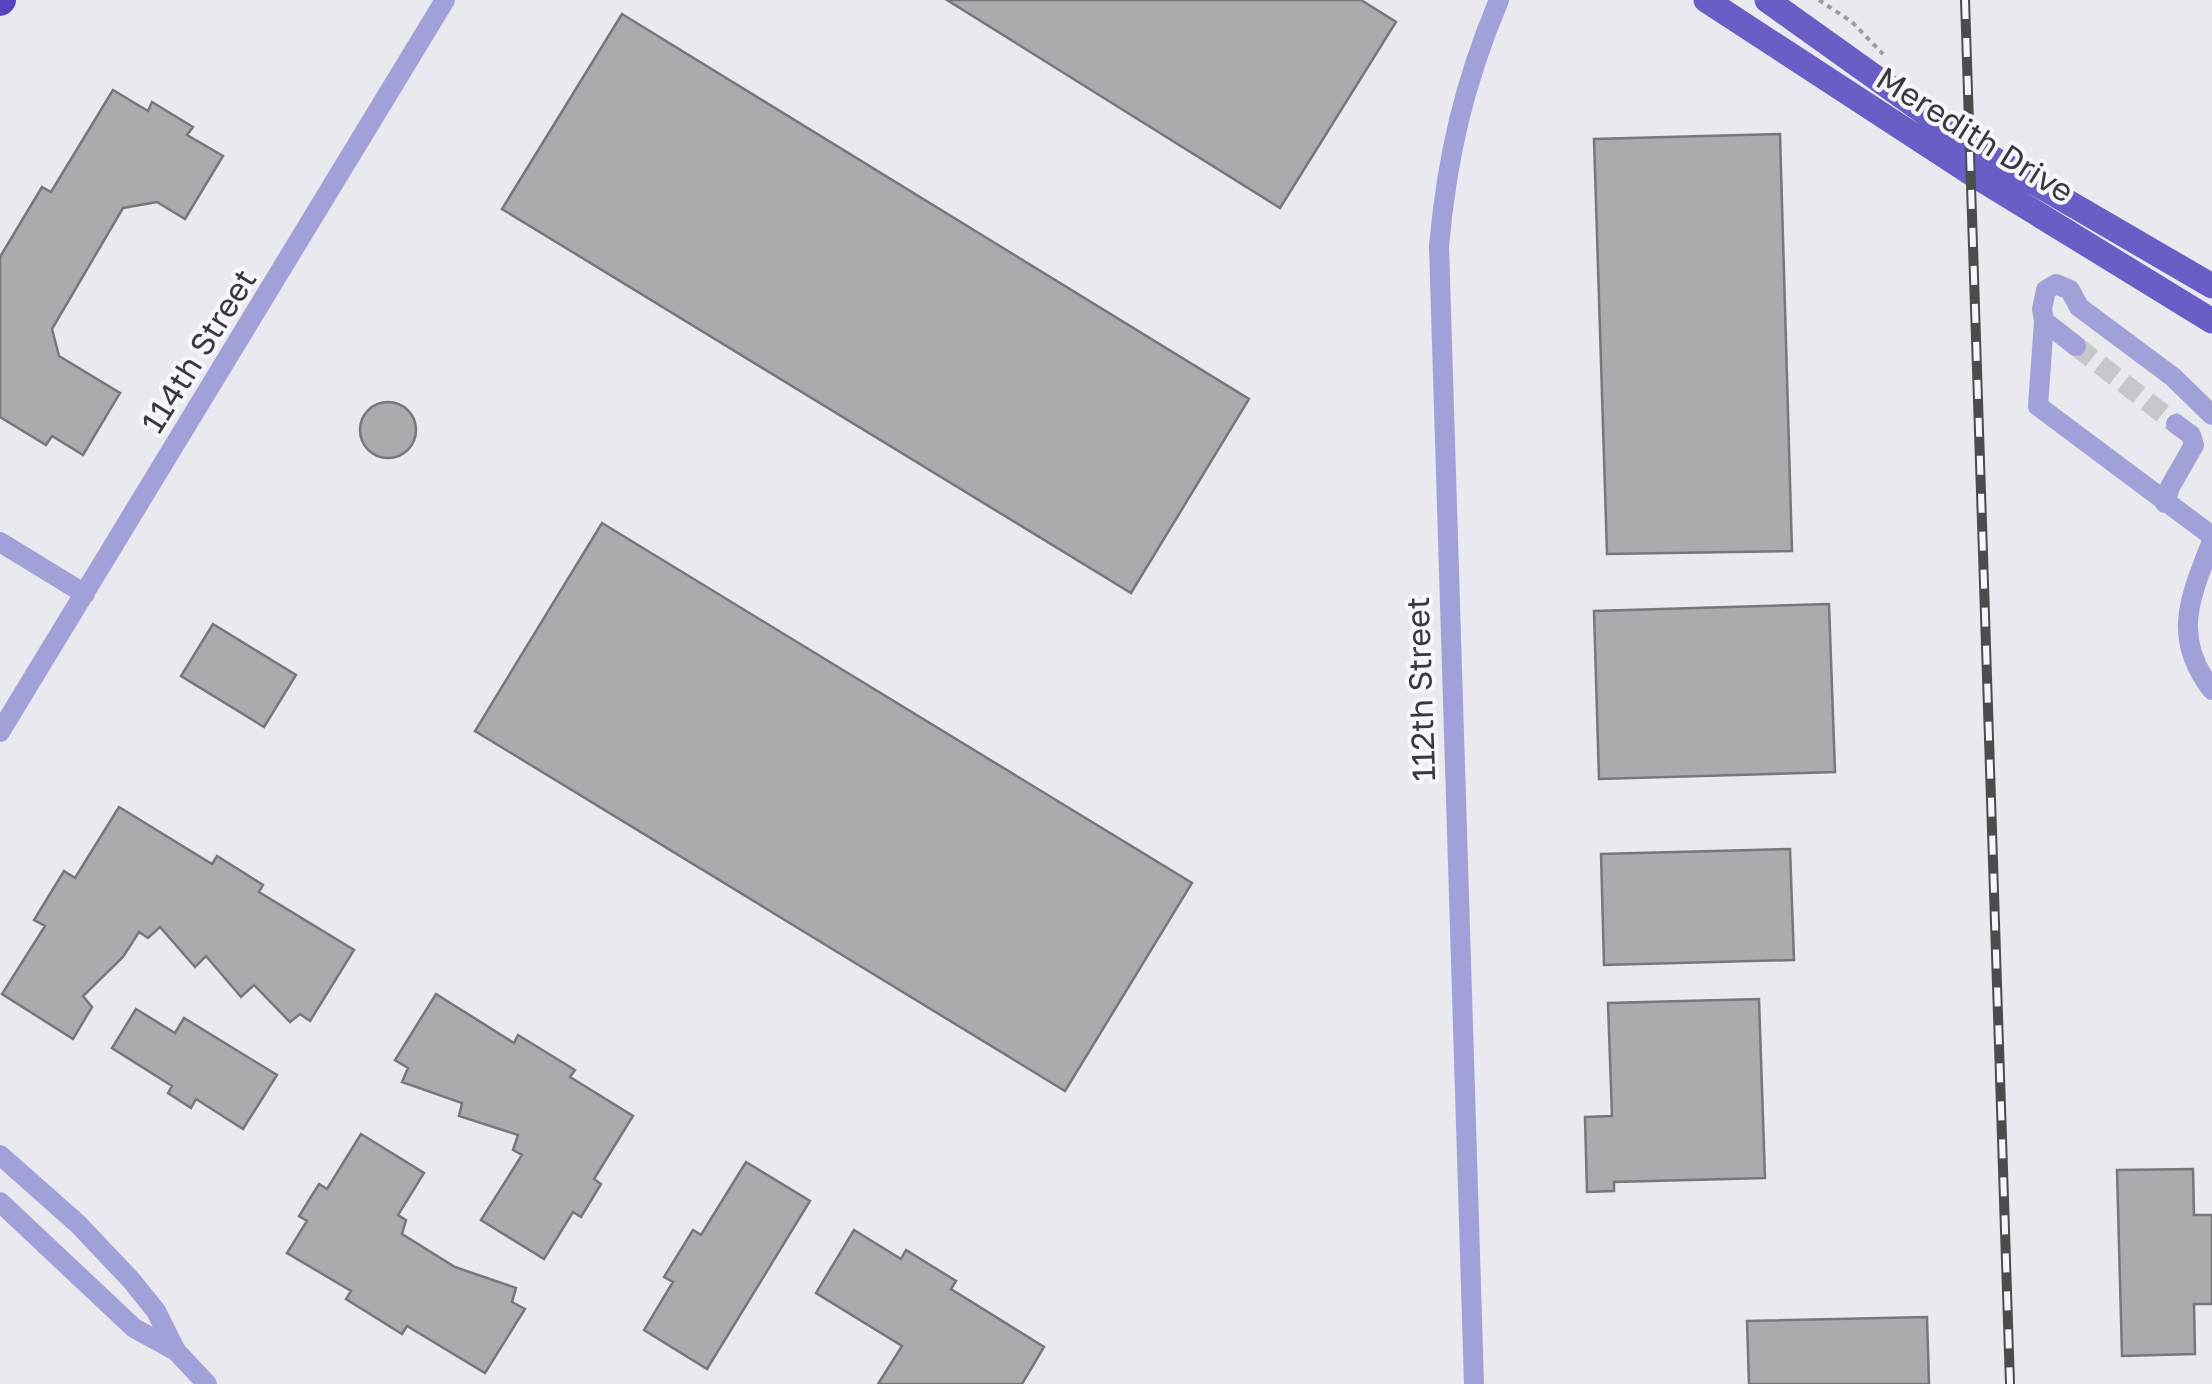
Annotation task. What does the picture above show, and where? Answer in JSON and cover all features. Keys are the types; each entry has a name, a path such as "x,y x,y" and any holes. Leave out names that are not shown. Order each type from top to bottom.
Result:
{"main road":[{"name":"Meredith Drive","path":"1706,0 1971,172 2212,321"},
{"name":"Meredith Drive","path":"1767,0 1970,145 2212,286"}],"street":[{"name":"114th Street","path":"0,732 446,0"},
{"name":"112th Street","path":"1474,1384 1439,246 1458,113 1478,49 1499,0"},
{"path":"2212,414 2173,378 2080,307 2070,290 2056,284 2046,290 2038,406 2212,539 2186,620 2190,659 2212,690"},
{"path":"2044,321 2076,346"},
{"path":"2165,502 2194,445 2191,435 2176,424"},
{"path":"0,542 85,594"},
{"path":"0,1155 132,1280 156,1311 176,1351 207,1384"},
{"path":"0,1202 134,1328 176,1351"}],"path":[{"path":"1819,0 1852,22 1892,62"}],"building":[{"path":"947,0 1361,0 1396,22 1280,208"},
{"path":"622,14 1249,399 1131,593 502,209"},
{"path":"113,90 148,111 152,102 193,127 187,135 223,156 185,219 157,202 123,208 52,329 59,356 120,393 83,455 52,436 46,445 0,417 0,257 42,187 51,192"},
{"path":"1780,134 1792,551 1607,554 1594,139"},
{"path":"388,402 408,410 416,430 408,450 388,458 368,450 360,430 368,410"},
{"path":"602,523 1192,883 1065,1091 475,731"},
{"path":"1829,604 1835,772 1599,779 1594,611"},
{"path":"213,624 296,675 264,727 181,676"},
{"path":"119,807 212,864 217,856 263,885 259,892 354,950 310,1021 300,1014 290,1022 254,985 241,997 206,956 195,967 160,927 148,938 139,932 123,957 83,996 92,1007 73,1039 2,994 45,926 34,920 64,871 75,878"},
{"path":"1790,849 1794,960 1604,965 1601,854"},
{"path":"436,994 514,1043 518,1035 575,1070 570,1077 633,1116 594,1179 601,1184 581,1217 573,1212 544,1259 481,1220 522,1155 513,1150 518,1135 459,1116 462,1103 402,1082 408,1068 395,1060"},
{"path":"1759,999 1765,1178 1614,1182 1614,1191 1587,1192 1585,1117 1612,1116 1608,1003"},
{"path":"136,1009 175,1033 184,1018 277,1075 243,1129 196,1099 191,1108 168,1093 172,1086 112,1048"},
{"path":"361,1134 424,1173 398,1215 406,1220 402,1234 455,1267 516,1288 512,1302 525,1309 485,1373 407,1326 402,1334 346,1299 351,1291 287,1253 307,1221 299,1216 319,1184 327,1189"},
{"path":"746,1162 810,1201 707,1369 644,1330 673,1282 664,1277 693,1230 701,1235"},
{"path":"2193,1169 2194,1215 2212,1215 2212,1304 2194,1304 2195,1354 2122,1356 2117,1170"},
{"path":"854,1230 901,1259 906,1250 956,1281 951,1289 1044,1347 1022,1384 878,1384 902,1346 816,1293"},
{"path":"1927,1317 1929,1384 1749,1384 1747,1321"}],"tunnel":[{"path":"2076,346 2176,424"}],"railway":[{"path":"1965,0 2010,1384"}]}
